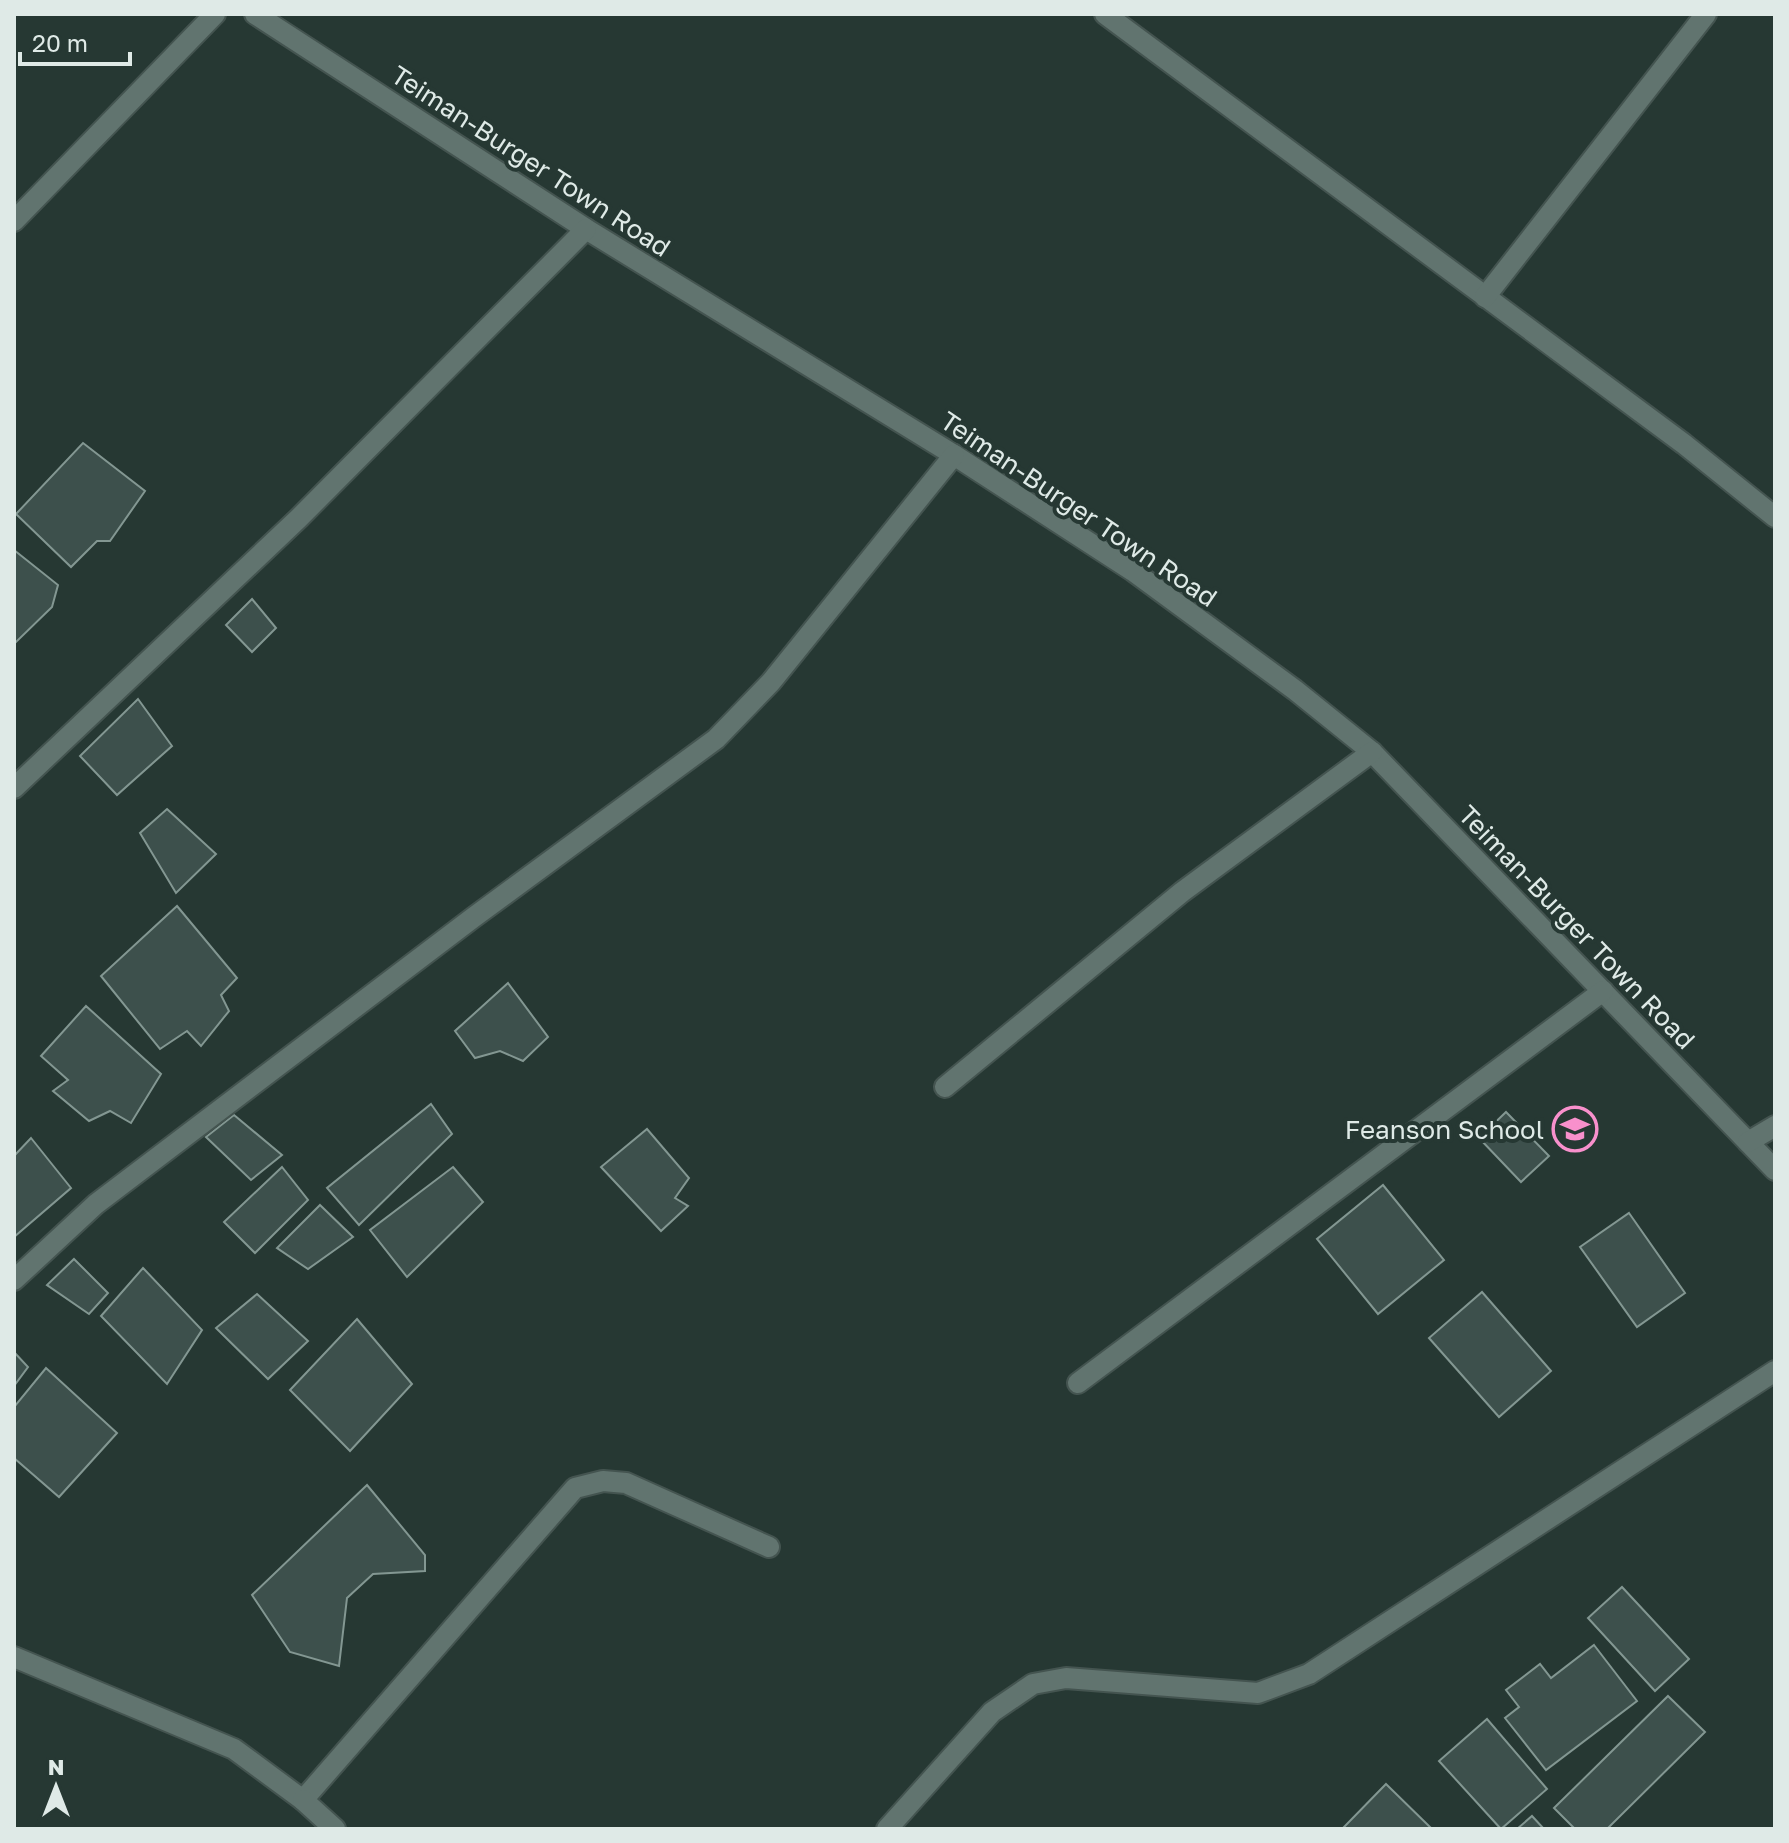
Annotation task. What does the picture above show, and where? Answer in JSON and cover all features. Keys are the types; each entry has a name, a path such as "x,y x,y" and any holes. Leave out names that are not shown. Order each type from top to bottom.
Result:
{"street":[{"path":"14,221 215,14"},
{"name":"Teiman-Burger Town Road","path":"255,14 586,229 954,455 1133,571 1372,752 1775,1170"},
{"path":"1105,14 1684,444 1775,517"},
{"path":"1485,297 1706,14"},
{"path":"14,788 299,518 586,229"},
{"path":"14,1280 109,1194 474,917 716,739 771,682 954,455"},
{"path":"945,1087 1182,892 1372,752"},
{"path":"1078,1383 1603,991"},
{"path":"1748,1142 1775,1126"},
{"path":"887,1829 992,1712 1033,1684 1066,1678 1258,1693 1309,1674 1775,1371"},
{"path":"303,1800 575,1488 603,1481 626,1483 769,1547"},
{"path":"14,1657 234,1749 303,1800 335,1829"}],"building":[{"path":"83,443 145,491 110,541 97,541 71,567 16,514"},
{"path":"14,550 58,585 52,607 14,644"},
{"path":"252,599 276,628 252,652 226,625"},
{"path":"138,699 172,746 117,795 80,756"},
{"path":"167,809 216,854 176,893 140,833"},
{"path":"177,906 237,978 221,995 229,1011 201,1046 187,1031 160,1049 101,976"},
{"path":"508,983 548,1037 523,1061 500,1051 475,1058 455,1031"},
{"path":"86,1006 161,1074 131,1123 110,1111 89,1121 53,1091 68,1080 41,1056"},
{"path":"431,1104 452,1134 359,1225 327,1188"},
{"path":"1506,1112 1549,1156 1521,1182 1479,1138"},
{"path":"234,1115 282,1155 251,1180 206,1137"},
{"path":"647,1129 689,1178 675,1198 688,1206 661,1231 601,1167"},
{"path":"31,1138 71,1188 14,1237 14,1156"},
{"path":"282,1167 308,1200 255,1253 224,1222"},
{"path":"453,1167 483,1202 407,1277 370,1230"},
{"path":"1383,1185 1444,1260 1378,1314 1317,1239"},
{"path":"320,1205 353,1237 308,1269 277,1248"},
{"path":"1629,1213 1685,1293 1637,1327 1580,1247"},
{"path":"74,1259 108,1293 89,1314 47,1285"},
{"path":"143,1268 202,1330 167,1384 101,1316"},
{"path":"1482,1292 1551,1371 1499,1417 1429,1338"},
{"path":"257,1294 308,1341 268,1379 216,1328"},
{"path":"357,1319 412,1384 350,1451 290,1390"},
{"path":"14,1352 28,1367 14,1386"},
{"path":"46,1368 117,1433 59,1497 14,1458 14,1407"},
{"path":"367,1485 425,1555 425,1571 373,1574 347,1598 339,1666 290,1652 252,1595"},
{"path":"1622,1587 1689,1659 1655,1691 1588,1618"},
{"path":"1594,1645 1637,1701 1546,1770 1505,1718 1519,1707 1506,1690 1540,1664 1551,1678"},
{"path":"1668,1696 1705,1732 1607,1829 1575,1829 1554,1808"},
{"path":"1487,1719 1547,1789 1501,1829 1439,1761"},
{"path":"1386,1784 1432,1829 1343,1828"},
{"path":"1532,1816 1544,1829 1517,1829"}],"place":[{"name":"Feanson School","path":"1575,1129"}]}
